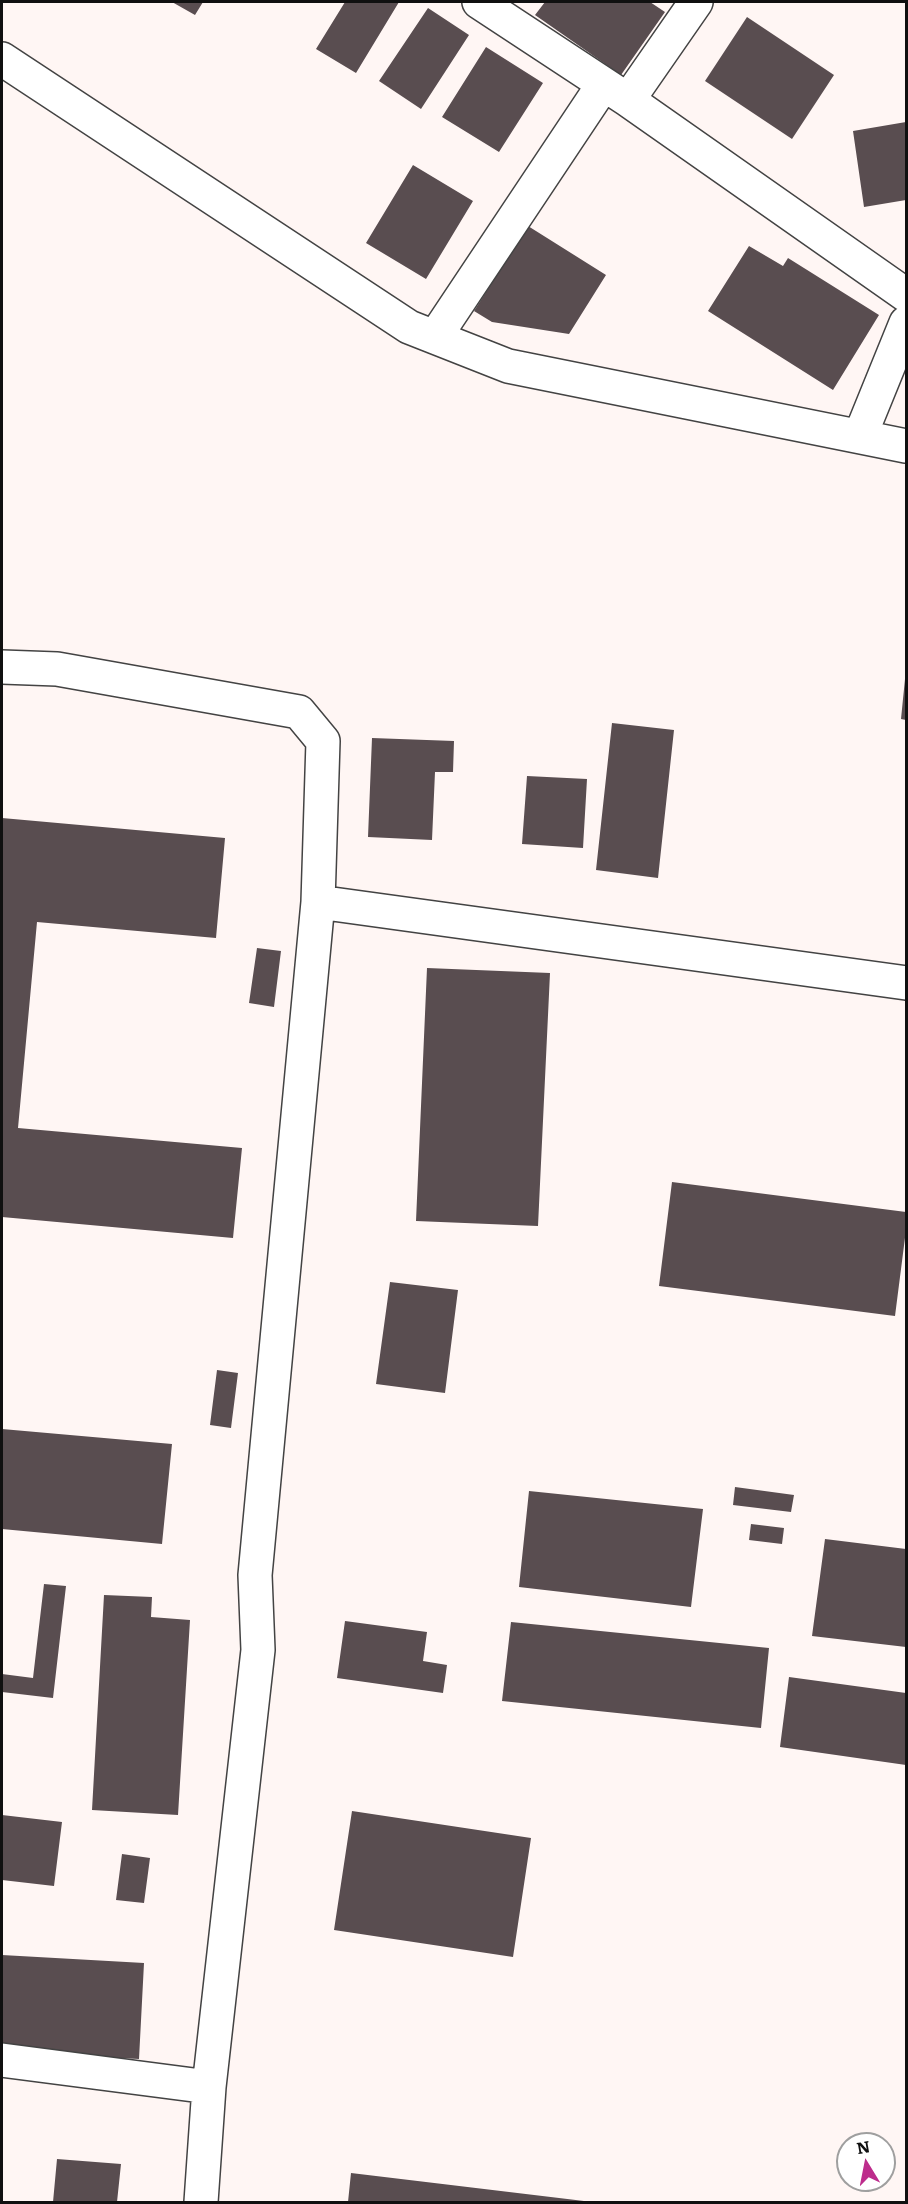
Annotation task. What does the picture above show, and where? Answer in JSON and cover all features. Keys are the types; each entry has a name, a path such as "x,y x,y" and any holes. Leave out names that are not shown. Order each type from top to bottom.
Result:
{"street":[{"path":"479,2 616,93 906,295"},
{"path":"435,337 616,93 696,2"},
{"path":"2,59 409,327 508,366 906,446"},
{"path":"860,436 906,323"},
{"path":"2,667 57,669 299,712 323,741 318,902 255,1575 258,1650 209,2087 201,2202"},
{"path":"318,902 906,983"},
{"path":"2,2060 209,2087"}],"building":[{"path":"172,2 203,2 195,15"},
{"path":"345,2 399,2 356,73 316,49"},
{"path":"545,2 650,2 665,12 621,75 535,15"},
{"path":"428,8 469,35 421,109 379,81"},
{"path":"747,17 834,75 792,139 705,81"},
{"path":"486,47 543,83 499,152 442,117"},
{"path":"906,122 906,200 864,207 853,131"},
{"path":"413,165 473,201 426,279 366,243"},
{"path":"528,226 606,275 569,334 492,322 474,311"},
{"path":"749,246 783,266 788,258 879,315 833,390 708,311"},
{"path":"906,679 906,720 901,719"},
{"path":"612,723 674,730 658,878 596,870"},
{"path":"372,738 454,741 453,772 435,772 432,840 368,837"},
{"path":"527,776 587,779 583,848 522,844"},
{"path":"2,818 225,838 216,938 37,922 18,1128 242,1148 233,1238 2,1217"},
{"path":"257,948 281,951 274,1007 249,1003"},
{"path":"427,968 550,973 538,1226 416,1221"},
{"path":"672,1182 906,1212 906,1230 895,1316 659,1286"},
{"path":"390,1282 458,1290 445,1393 376,1384"},
{"path":"217,1370 238,1373 231,1428 210,1425"},
{"path":"2,1429 172,1444 162,1544 2,1529"},
{"path":"735,1487 794,1495 791,1512 733,1505"},
{"path":"529,1491 703,1509 691,1607 519,1587"},
{"path":"751,1524 784,1528 782,1544 749,1540"},
{"path":"825,1539 906,1549 906,1647 812,1636"},
{"path":"44,1584 66,1586 53,1698 2,1692 2,1674 33,1678"},
{"path":"104,1595 152,1597 151,1617 190,1620 178,1815 92,1810"},
{"path":"345,1621 427,1632 423,1661 447,1665 443,1693 337,1678"},
{"path":"511,1622 769,1648 761,1728 502,1701"},
{"path":"789,1677 906,1693 906,1765 780,1747"},
{"path":"352,1811 531,1838 513,1957 334,1930"},
{"path":"2,1815 62,1822 54,1886 2,1880"},
{"path":"122,1854 150,1858 144,1903 116,1900"},
{"path":"2,1955 144,1963 139,2059 2,2052"},
{"path":"57,2159 121,2164 117,2202 53,2202"},
{"path":"351,2173 584,2201 348,2202"}]}
